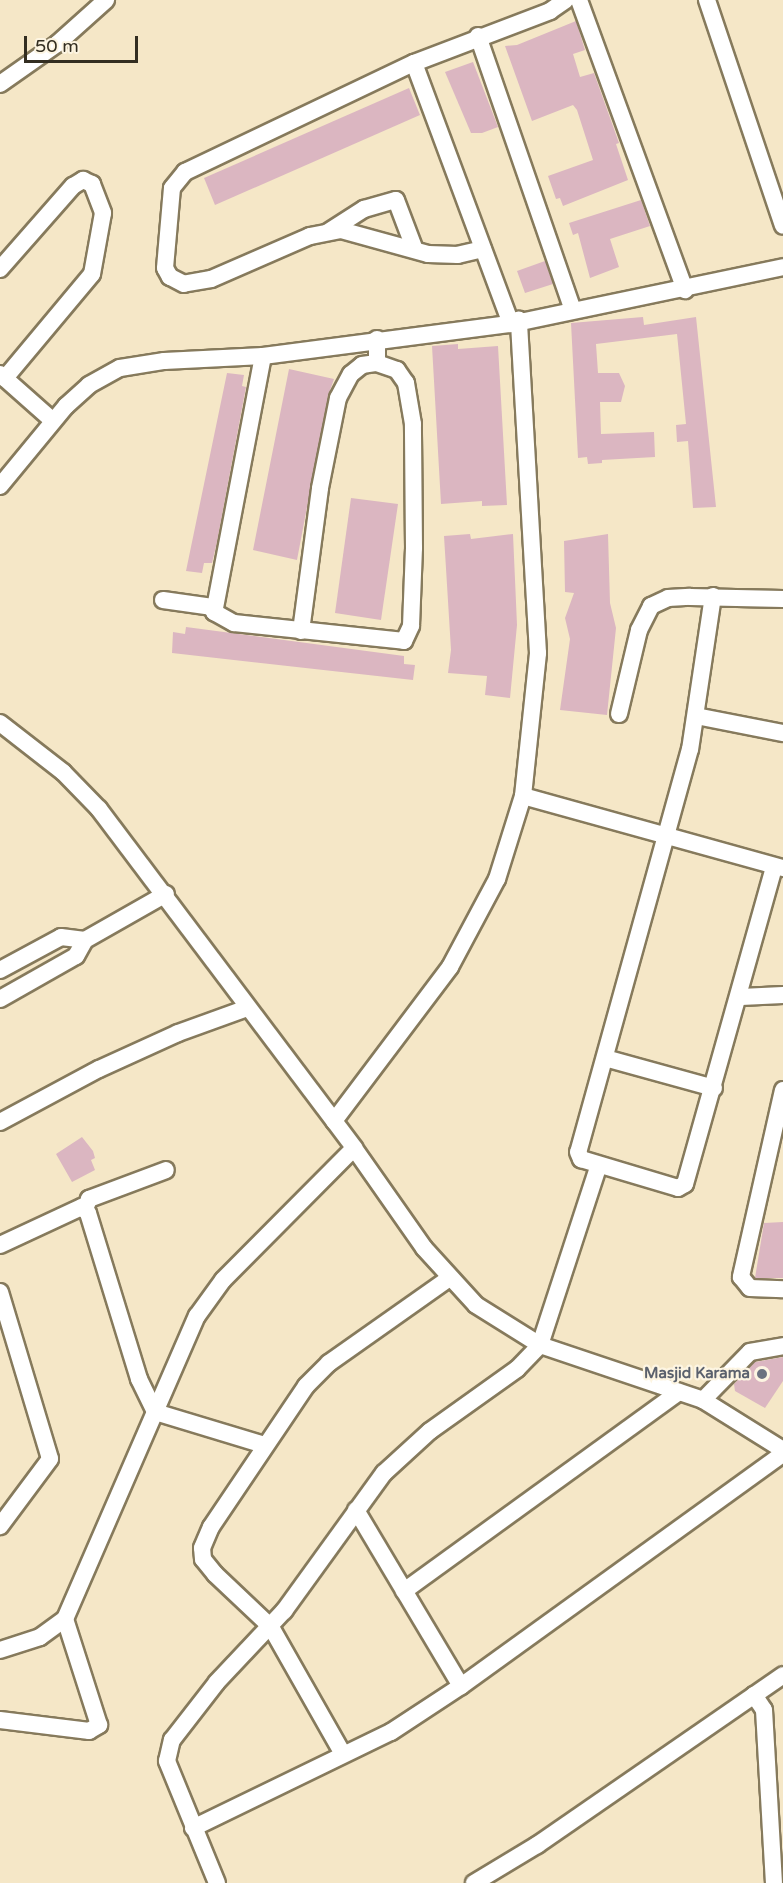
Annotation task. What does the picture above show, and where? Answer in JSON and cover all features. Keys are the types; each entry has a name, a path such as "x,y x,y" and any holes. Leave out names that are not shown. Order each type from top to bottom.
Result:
{"street":[{"path":"1,83 57,44 106,0"},
{"path":"483,249 458,255 415,250 341,230 300,240 211,279 184,284 170,278 165,268 172,188 185,172 414,63 477,36 550,11 566,0"},
{"path":"579,0 685,290"},
{"path":"707,0 783,226"},
{"path":"477,36 573,310"},
{"path":"334,1121 450,967 497,879 523,796 538,652 515,322 483,249 414,63"},
{"path":"0,269 73,186 83,180 92,184 103,213 92,274 2,376 52,420"},
{"path":"328,233 364,208 396,200 415,250"},
{"path":"0,486 52,420 89,384 120,368 164,361 263,356 515,322 685,290 783,267"},
{"path":"377,339 377,363"},
{"path":"263,356 213,607 216,615 234,623 301,631 404,641 410,635 415,488 409,392 397,370 377,363 362,365 351,374 338,398 320,488 301,631"},
{"path":"523,796 667,837 778,868 683,1187 580,1159 578,1152 667,837 696,716 713,596"},
{"path":"618,714 645,613 668,598 713,596 783,598"},
{"path":"163,600 213,607"},
{"path":"696,716 783,733"},
{"path":"0,723 81,788 165,894 247,1008 354,1148 448,1279 500,1322 540,1345 703,1400 783,1453 461,1686 391,1732 193,1828"},
{"path":"0,999 76,956 86,940 165,894"},
{"path":"0,970 61,937 86,940"},
{"path":"741,997 783,995"},
{"path":"0,1122 99,1069 178,1033 247,1008"},
{"path":"605,1058 714,1088"},
{"path":"783,1090 741,1277 750,1288 783,1289"},
{"path":"0,1650 40,1637 65,1619 197,1316 223,1280 354,1148"},
{"path":"217,1883 167,1761 168,1750 190,1714 271,1627 356,1510 413,1444 517,1369 540,1345 599,1165"},
{"path":"155,1412 123,1332 85,1209 89,1199 166,1170"},
{"path":"0,1245 72,1208 85,1209"},
{"path":"343,1754 271,1627 215,1574 201,1554 211,1527 264,1445 306,1386 329,1363 448,1279"},
{"path":"0,1292 50,1459 0,1526"},
{"path":"703,1400 750,1352 783,1346"},
{"path":"404,1590 679,1392"},
{"path":"155,1412 264,1445"},
{"path":"356,1510 461,1686"},
{"path":"0,1720 88,1731 99,1725 65,1619"},
{"path":"474,1883 537,1845 783,1675"},
{"path":"754,1695 764,1710 774,1883"}],"building":[{"path":"576,21 585,50 573,54 580,77 594,73 619,143 616,144 628,180 563,206 560,198 556,199 548,176 593,160 577,110 573,105 532,121 505,46 517,45"},
{"path":"473,62 498,127 482,133 471,133 445,72"},
{"path":"409,88 420,115 215,205 204,178"},
{"path":"641,200 650,226 610,239 619,267 590,278 578,233 573,235 569,223"},
{"path":"545,261 553,284 525,293 517,271"},
{"path":"643,317 644,325 696,317 716,507 693,508 688,441 677,442 676,425 686,424 677,334 596,344 598,373 619,373 625,386 621,402 600,402 601,434 654,432 655,457 602,460 602,463 588,464 587,457 578,458 571,323"},
{"path":"458,344 458,349 498,346 507,505 482,506 482,501 441,504 432,346"},
{"path":"289,369 334,379 328,396 297,560 253,550"},
{"path":"227,373 244,375 242,386 246,387 217,542 212,563 204,563 202,573 186,571"},
{"path":"351,498 398,504 381,620 335,613"},
{"path":"470,534 471,539 513,534 517,625 510,698 485,695 487,676 448,673 451,650 444,536"},
{"path":"608,534 610,603 616,628 607,715 560,710 570,639 565,618 574,593 565,592 564,541"},
{"path":"186,627 404,656 404,664 415,665 413,680 172,653 173,632 185,634"},
{"path":"82,1137 93,1151 95,1158 91,1160 95,1170 72,1182 56,1154"},
{"path":"783,1222 783,1278 755,1278 764,1223"},
{"name":"Masjid Karama","path":"783,1357 783,1381 765,1408 735,1391 734,1384 755,1362"}],"place":[{"name":"Masjid Karama","path":"762,1374"}]}
